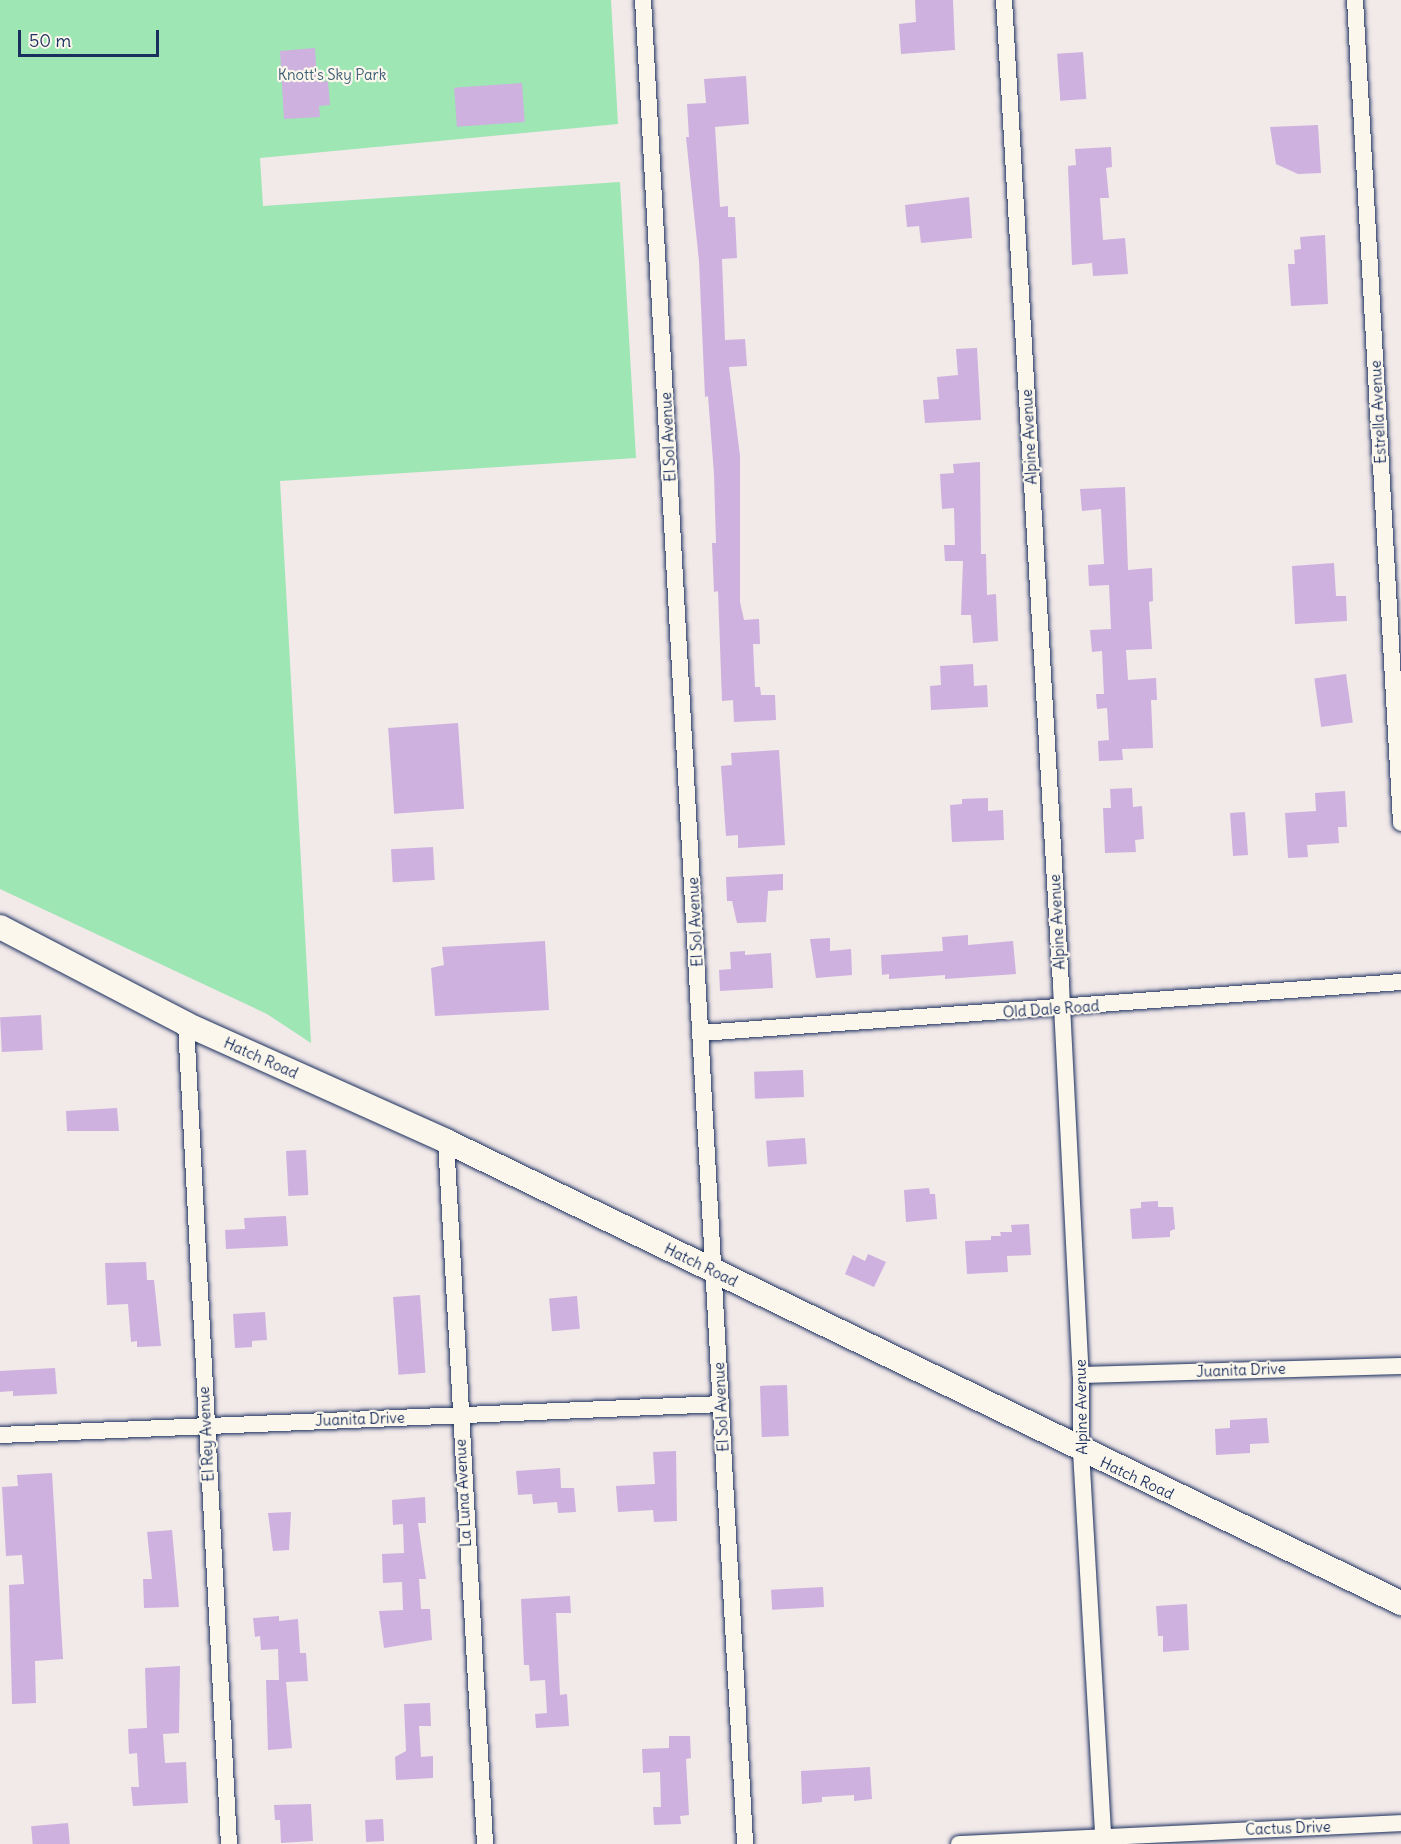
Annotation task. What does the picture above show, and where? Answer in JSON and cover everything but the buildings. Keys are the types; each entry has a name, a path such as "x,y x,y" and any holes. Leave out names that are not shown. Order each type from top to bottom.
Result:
{"street":[{"name":"El Sol Avenue","path":"643,0 745,1844"},
{"name":"Alpine Avenue","path":"1004,0 1062,1009 1081,1375 1081,1451 1104,1840"},
{"name":"Estrella Avenue","path":"1355,0 1401,823"},
{"name":"Hatch Road","path":"0,927 186,1024 446,1141 1081,1451 1401,1604"},
{"name":"Old Dale Road","path":"701,1033 1062,1009 1401,982"},
{"name":"El Rey Avenue","path":"186,1024 205,1424 229,1844"},
{"name":"La Luna Avenue","path":"446,1141 459,1416 484,1844"},
{"name":"Juanita Drive","path":"1081,1375 1401,1366"},
{"name":"Juanita Drive","path":"0,1435 205,1424 459,1416 721,1404"},
{"name":"Cactus Drive","path":"959,1844 1104,1840 1401,1823"}],"green space":[{"name":"Knott's Sky Park","path":"0,0 611,0 618,124 260,158 263,206 620,182 636,458 280,481 311,1043 267,1014 0,889"}]}
